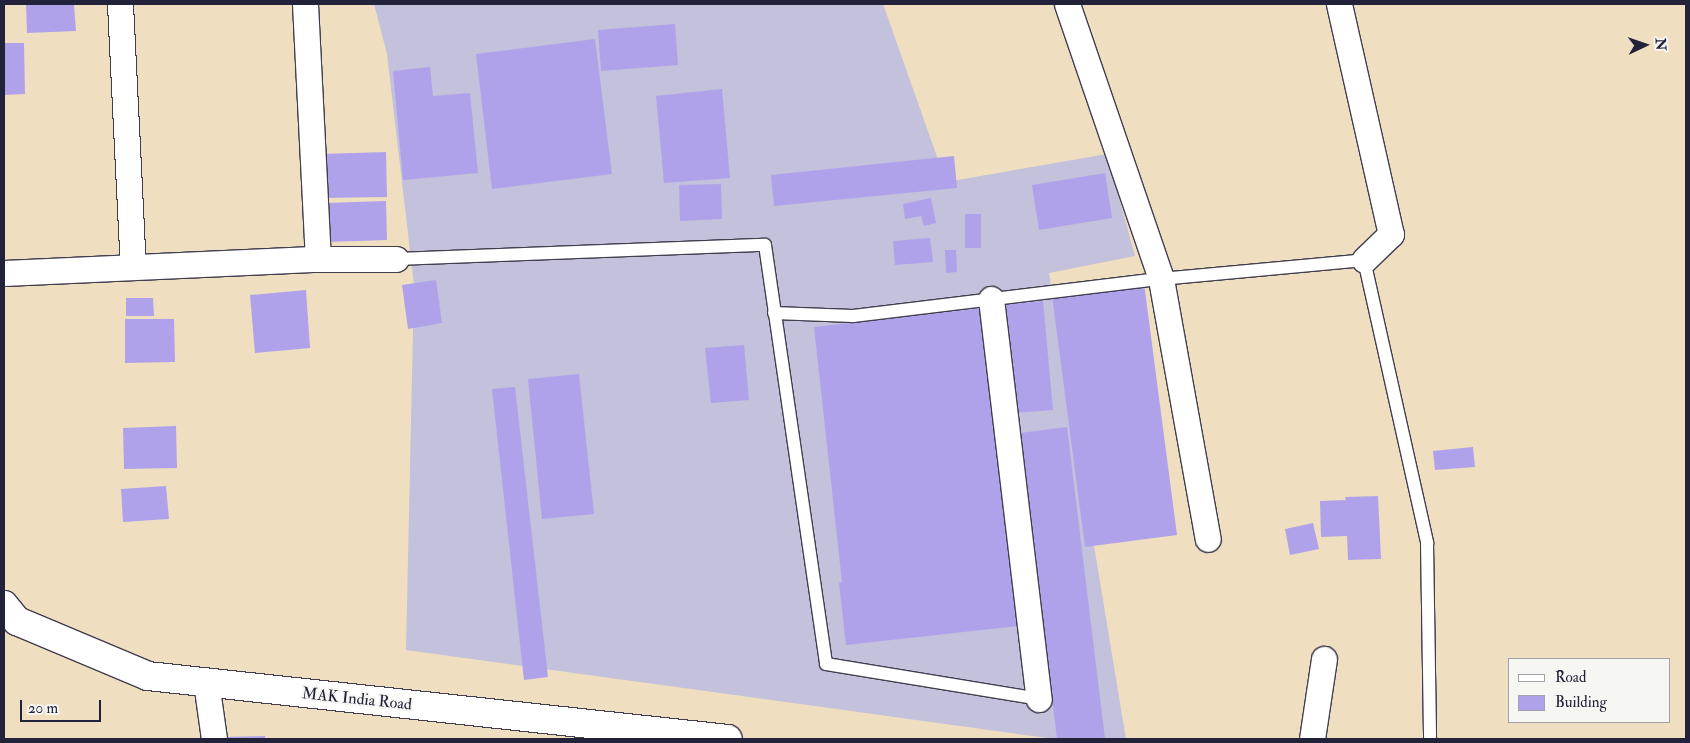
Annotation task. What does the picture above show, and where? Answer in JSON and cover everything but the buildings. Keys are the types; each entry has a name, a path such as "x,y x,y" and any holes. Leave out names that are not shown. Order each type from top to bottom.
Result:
{"street":[{"path":"120,4 133,267"},
{"path":"305,4 318,259"},
{"path":"1067,4 1161,279 1208,539"},
{"path":"1339,4 1392,234 1364,260"},
{"path":"4,273 318,259 396,259"},
{"path":"991,299 1039,699"},
{"name":"MAK India Road","path":"4,605 16,621 148,676 728,739"},
{"path":"1312,739 1324,659"},
{"path":"206,682 214,739"}],"lane":[{"path":"396,259 765,245 826,664 1039,699"},
{"path":"774,313 853,316 1161,279 1364,260 1426,543 1430,739"}],"shaded area":[{"path":"374,4 883,4 946,182 1107,154 1135,256 1049,273 1126,739 1055,739 406,650 414,285 387,54"}]}
